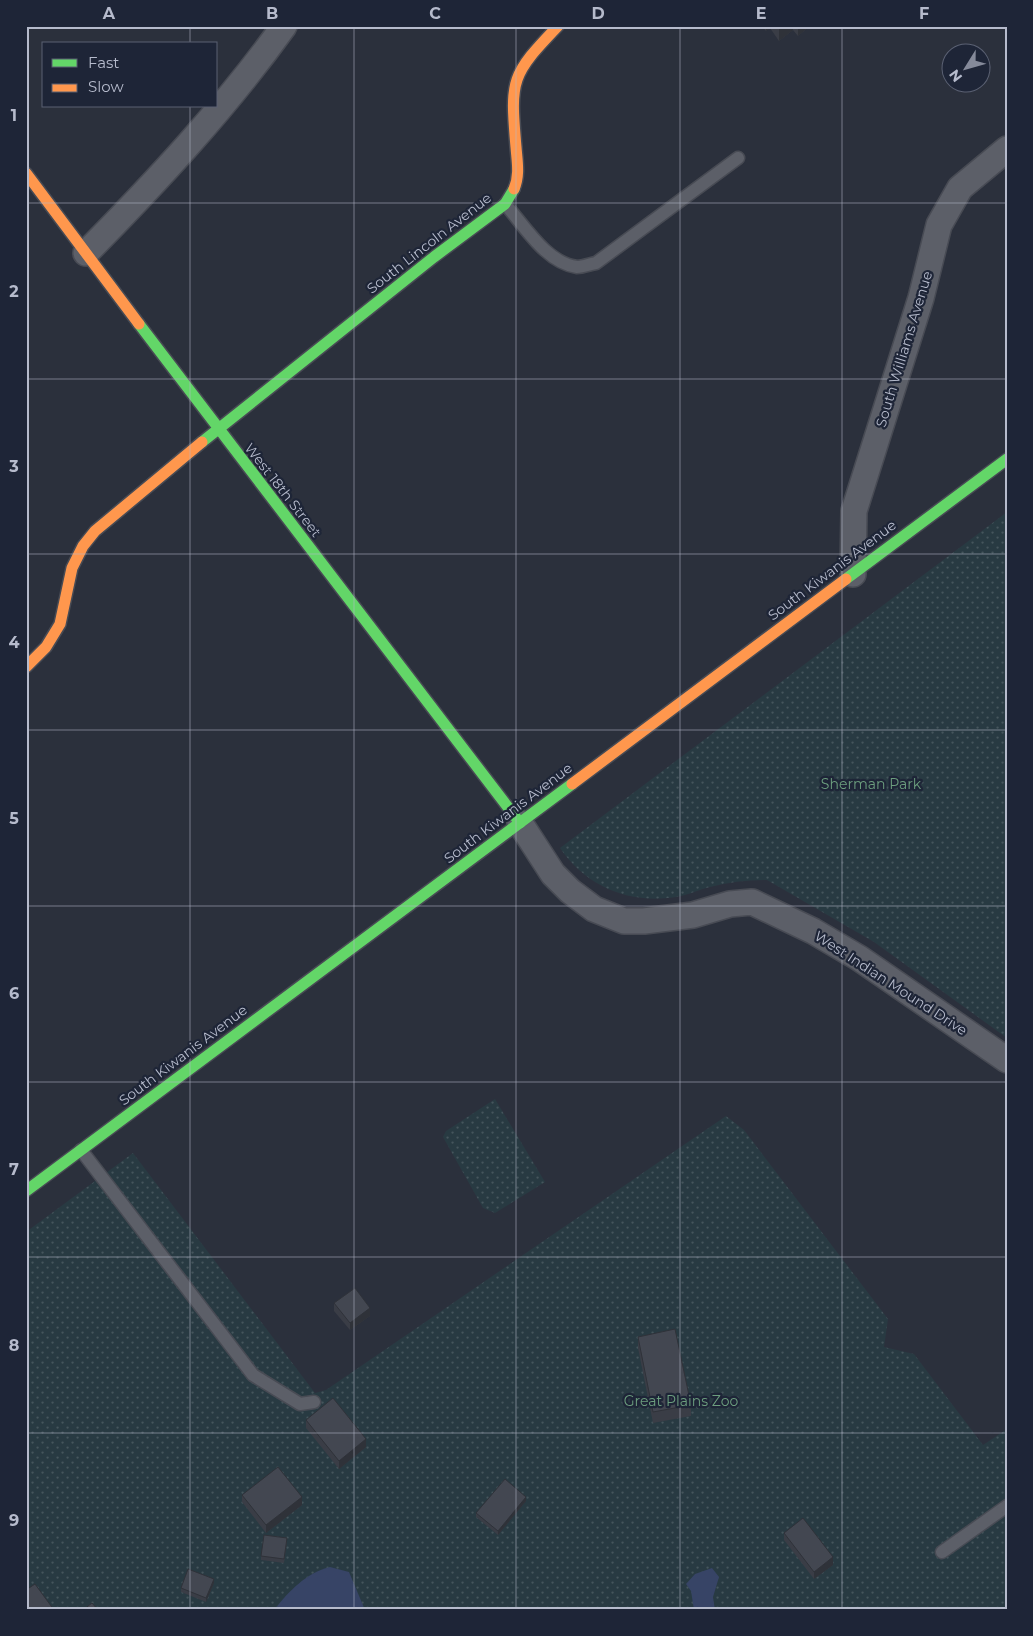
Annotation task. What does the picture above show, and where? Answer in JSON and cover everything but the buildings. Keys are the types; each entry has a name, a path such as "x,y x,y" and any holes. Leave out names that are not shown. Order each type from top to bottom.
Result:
{"street":[{"path":"86,253 172,166 249,75 284,26"},
{"name":"South Lincoln Avenue","path":"218,429 434,256 505,204 515,187 518,176 513,115 514,84 517,74 527,58 558,26"},
{"name":"South Williams Avenue","path":"853,574 854,511 921,298 938,225 960,188 1007,149"},
{"name":"West 18th Street","path":"26,173 218,429 520,822"},
{"path":"26,668 46,647 60,624 72,568 83,546 95,531 218,429"},
{"name":"South Kiwanis Avenue","path":"26,1191 1007,459"},
{"name":"West Indian Mound Drive","path":"520,822 553,874 570,891 594,909 624,921 644,921 693,915 730,904 752,902 814,931 859,958 1007,1060"}],"lane":[{"path":"505,204 545,250 562,263 579,267 596,262 738,158"},
{"path":"81,1150 253,1376 300,1404 314,1402"},
{"path":"942,1552 1007,1506"}],"green space":[{"name":"Sherman Park","path":"1007,512 1007,1038 874,942 767,880 724,884 685,895 663,898 629,896 613,891 584,874 560,848"},
{"path":"495,1099 545,1182 495,1213 483,1208 443,1137 446,1131"},
{"name":"Great Plains Zoo","path":"726,1116 744,1130 888,1319 884,1347 914,1354 983,1445 1007,1429 1007,1610 26,1610 26,1232 133,1153 315,1393 326,1390"}],"water":[{"path":"330,1567 349,1572 365,1610 274,1610 306,1578"},
{"path":"712,1568 719,1577 713,1597 715,1610 694,1610 691,1591 686,1584 695,1574"}],"traffic: fast":[{"path":"202,442 434,257 505,204 514,189"},
{"path":"139,324 520,823"},
{"path":"846,579 1007,459"},
{"path":"26,1191 572,784"}],"traffic: slow":[{"path":"514,189 518,173 513,106 517,79 531,56 558,26"},
{"path":"26,173 139,324"},
{"path":"26,667 46,647 60,624 72,568 83,546 95,531 202,442"},
{"path":"572,784 846,579"}]}
